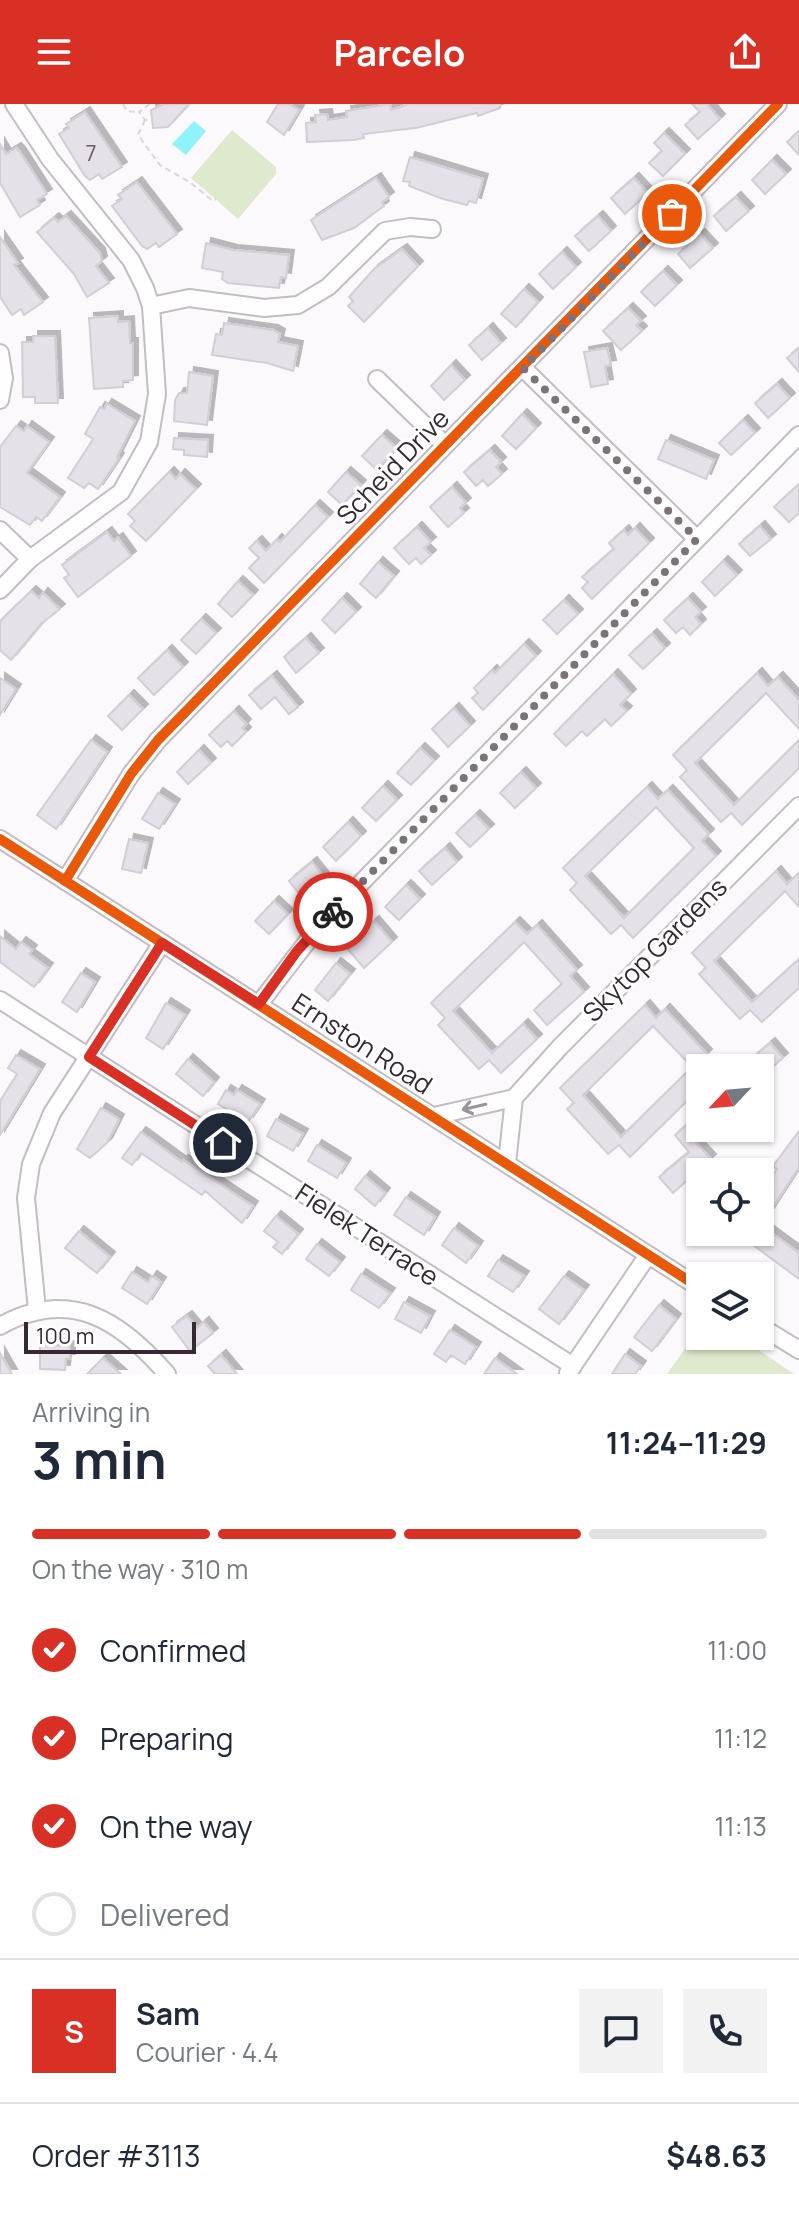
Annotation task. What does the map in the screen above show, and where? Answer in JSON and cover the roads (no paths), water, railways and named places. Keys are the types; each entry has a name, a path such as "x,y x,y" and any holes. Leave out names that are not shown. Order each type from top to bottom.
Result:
{"street":[{"path":"0,109 8,104"},
{"path":"0,590 30,559 121,492 141,461 156,407 151,306 131,260 50,159 14,104"},
{"name":"Scheid Drive","path":"65,881 143,756 778,104"},
{"path":"151,306 189,298 264,308 298,305 328,287 385,231 410,227 432,229"},
{"path":"0,353 4,378 0,400"},
{"path":"523,368 697,539"},
{"path":"377,379 445,445"},
{"path":"259,1004 320,925 799,435"},
{"path":"0,530 30,559"},
{"name":"Skytop Gardens","path":"514,1098 560,1047 799,806"},
{"name":"Ernston Road","path":"0,839 686,1279"},
{"path":"37,1310 26,1198 31,1164 52,1113 162,943"},
{"name":"Fielek Terrace","path":"0,1000 570,1370"},
{"path":"434,1116 514,1098 507,1163"},
{"path":"570,1370 648,1255"},
{"path":"0,1326 37,1310 72,1310 104,1319 133,1336 167,1374"},
{"path":"774,1335 799,1350"}],"water":[{"path":"194,121 206,131 186,155 172,144"}]}
